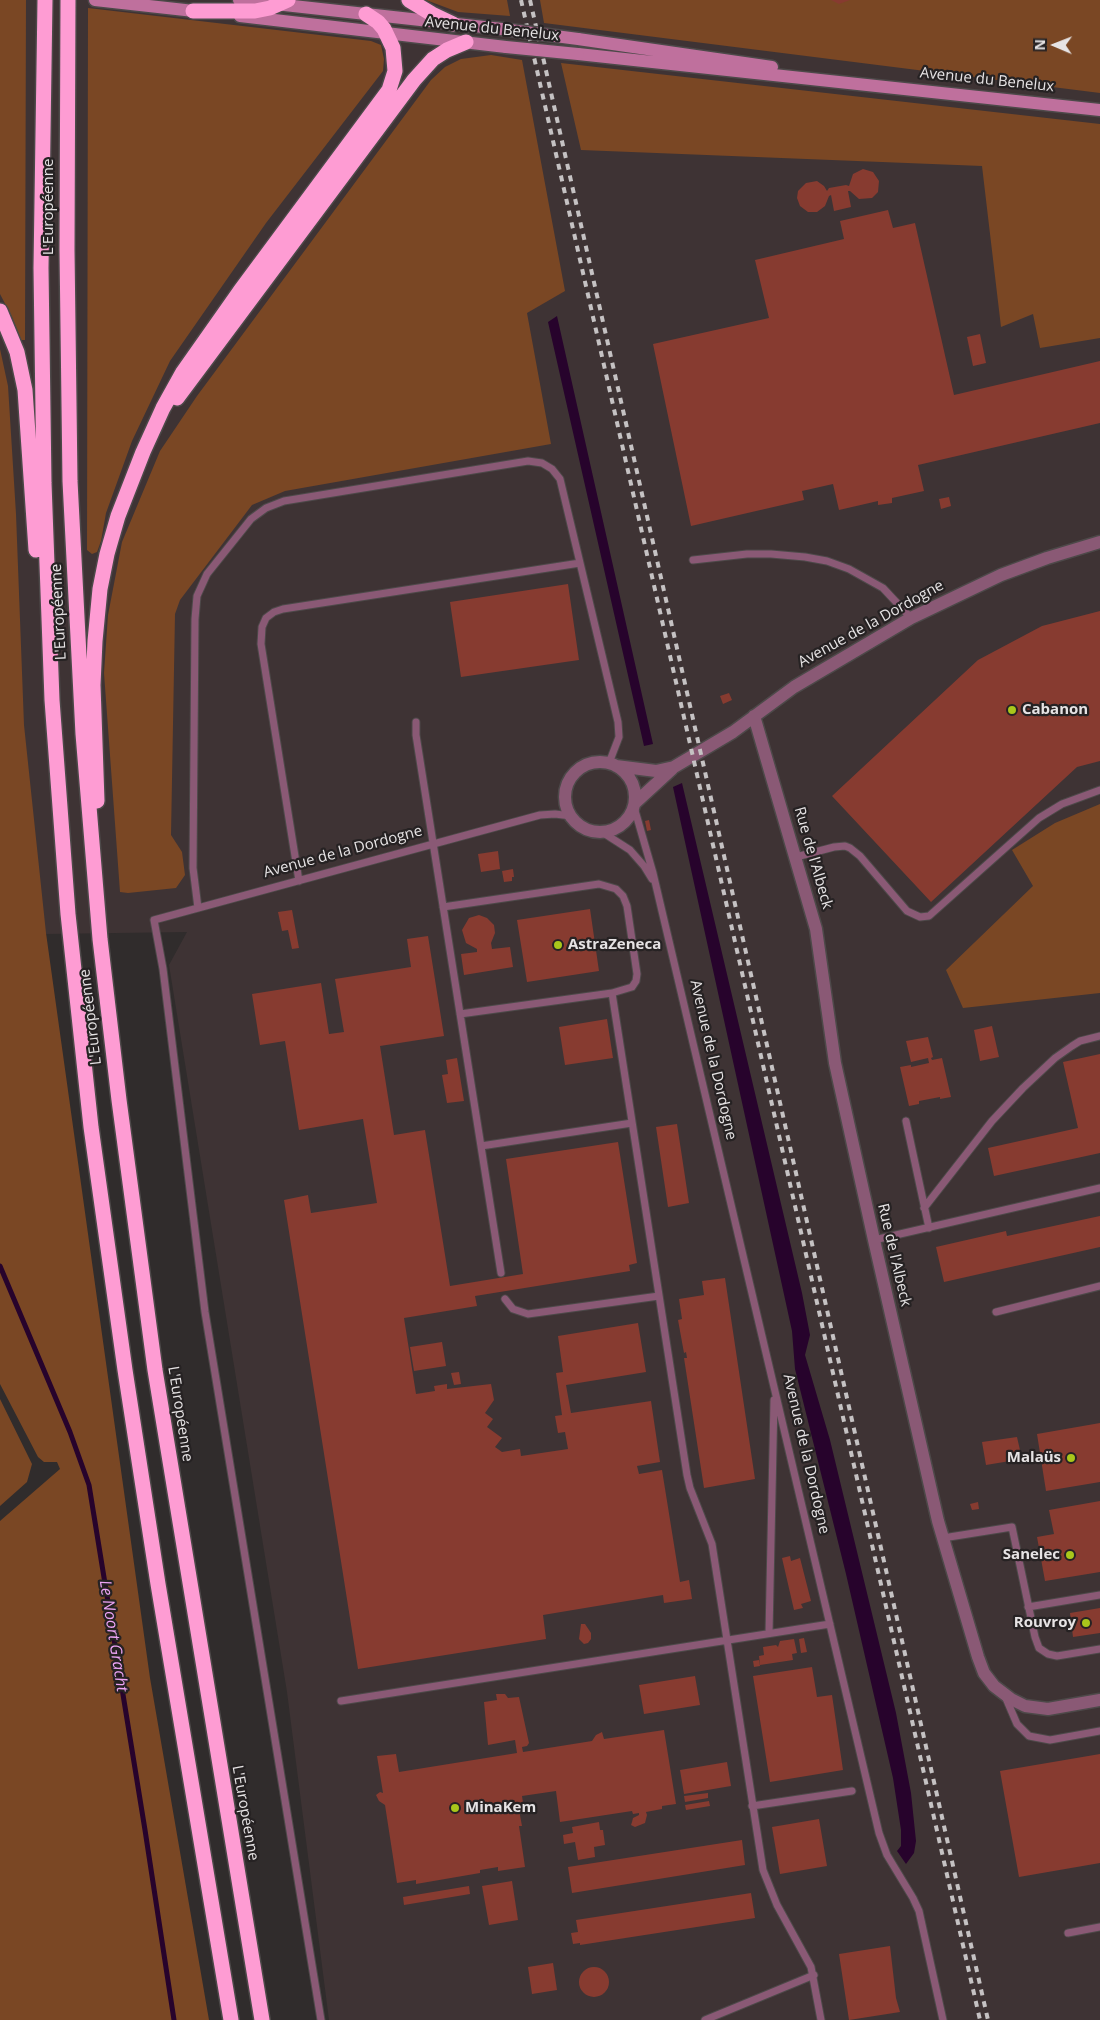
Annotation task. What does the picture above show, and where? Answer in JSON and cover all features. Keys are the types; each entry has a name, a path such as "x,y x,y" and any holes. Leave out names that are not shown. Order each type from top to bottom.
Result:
{"highway":[{"name":"L'Européenne","path":"44,0 41,260 42,422 46,575 56,761 69,924 99,1187 143,1492 231,2020"},
{"name":"L'Européenne","path":"68,0 67,259 70,481 82,725 97,905 110,1030 155,1370 262,2020"},
{"path":"409,0 453,24"},
{"path":"193,11 255,11 284,2"},
{"path":"97,905 97,780 93,679 100,589 112,536 123,500 143,452 166,402 192,359 386,96 394,76 393,48 387,34 378,22 366,14"},
{"path":"143,452 177,398 414,80 433,59 447,50 466,42"},
{"path":"0,311 17,352 26,396 33,517 56,761"}],"street":[{"name":"Avenue du Benelux","path":"95,0 506,47 1100,109"},
{"name":"Avenue du Benelux","path":"239,0 284,2 366,14 578,39 712,57 886,86"},
{"name":"Avenue de la Dordogne","path":"634,805 674,767 725,737 799,684 911,618 1001,575 1100,542"},
{"name":"Rue de l'Albeck","path":"754,716 818,938 835,1063 874,1240 943,1538 981,1665 989,1680 1004,1695 1018,1703 1041,1709 1100,1700"},
{"path":"590,763 613,764 630,779 634,788 634,805 624,823 612,830 602,832 584,828 571,816 565,802 565,792 573,774 581,768 590,763"},
{"name":"Avenue de la Dordogne","path":"613,764 656,771 674,767"}],"lane":[{"path":"198,908 193,868 196,606 200,588 207,574 251,519 274,504 293,498 518,462 535,461 552,469 560,479 620,730 613,764"},
{"path":"693,560 747,554 771,554 827,561 850,569 883,588 911,618"},
{"path":"299,881 261,644 262,627 266,618 274,612 283,609 580,563"},
{"path":"416,722 421,770 501,1273"},
{"path":"796,857 834,847 845,846 850,848 860,856 907,911 915,916 925,917 934,913 1039,818 1062,804 1100,790"},
{"name":"Avenue de la Dordogne","path":"634,805 653,872 881,1840 919,1911 943,2020"},
{"name":"Avenue de la Dordogne","path":"320,2020 206,1320 163,969 154,920 540,815 571,816"},
{"name":"Avenue de la Dordogne","path":"602,832 624,845 638,858 649,873 656,889"},
{"path":"443,907 594,884 612,887 620,892 625,902 637,974 636,981 632,987 612,993 460,1014"},
{"path":"612,993 687,1476 712,1544 765,1879 777,1905 808,1960 814,1975 822,2020"},
{"path":"924,1208 975,1141 1023,1088 1055,1058 1072,1046 1100,1036"},
{"path":"906,1121 928,1228"},
{"path":"481,1146 632,1123"},
{"path":"874,1240 1100,1188"},
{"path":"996,1312 1100,1286"},
{"path":"505,1299 513,1309 528,1314 659,1296"},
{"path":"769,1633 774,1390"},
{"path":"943,1538 1012,1527 1037,1643 1044,1652 1058,1656 1100,1649"},
{"path":"1028,1607 1100,1595"},
{"path":"341,1702 830,1624"},
{"path":"1004,1695 1017,1724 1029,1736 1050,1740 1100,1731"},
{"path":"752,1806 852,1791"},
{"path":"1068,1933 1100,1927"},
{"path":"704,2020 715,2018 814,1975"}],"shaded area":[{"path":"0,0 1100,0 1100,2020 329,2020 287,1692 169,965 187,932 46,934 0,1004"},
{"path":"0,0 26,0 25,340 21,340 0,294"},
{"path":"426,0 507,0 510,16 458,12"},
{"path":"540,0 1100,0 1100,93 544,23"},
{"path":"88,8 371,41 381,45 384,59 383,71 266,223 170,361 132,441 106,513 101,541 97,552 92,554 87,550"},
{"path":"491,55 522,60 565,291 527,313 551,444 285,491 252,505 180,600 175,614 171,835 182,852 185,875 176,888 128,893 120,892 104,673 108,615 122,542 160,451 197,396 431,80 445,67 461,59"},
{"path":"561,63 1100,124 1100,338 1040,348 1033,314 1001,327 982,166 581,150"},
{"path":"557,316 653,744 644,746 548,322"},
{"path":"0,349 8,386 16,514 24,725 46,933 150,1678 209,2020 0,2020 0,1521 60,1469 57,1462 44,1462 38,1457 0,1384"},
{"path":"682,783 802,1293 810,1335 805,1355 830,1440 896,1713 911,1793 916,1841 914,1853 906,1864 897,1851 901,1846 901,1830 893,1778 846,1574 795,1369 792,1331 673,787"},
{"path":"1100,804 1100,993 963,1008 946,970 1033,886 1012,850 1055,823"},
{"path":"0,1399 32,1464 27,1482 0,1506"}],"building":[{"path":"831,0 850,0 839,4"},
{"path":"863,169 873,172 879,181 878,192 872,198 859,199 848,191 851,207 834,211 831,195 825,206 817,212 808,212 800,206 797,198 798,191 806,183 817,181 827,191 829,188 849,186 853,174"},
{"path":"888,210 893,228 915,223 954,395 1100,361 1100,423 918,465 924,491 892,498 892,503 878,505 878,501 839,510 833,484 802,491 804,500 691,526 653,344 769,318 755,260 844,239 840,221"},
{"path":"980,334 986,363 973,366 967,337"},
{"path":"949,497 951,506 941,509 939,499"},
{"path":"568,584 579,660 461,677 450,602"},
{"name":"Cabanon","path":"1100,611 1100,761 1077,767 931,902 832,796 978,660 1042,626"},
{"path":"729,693 732,700 723,704 720,696"},
{"path":"649,820 651,830 647,831 645,821"},
{"path":"498,851 500,869 481,872 478,854"},
{"path":"513,869 514,877 512,877 512,881 504,882 502,871"},
{"name":"AstraZeneca","path":"590,909 599,971 527,982 517,920"},
{"path":"292,910 299,948 292,949 288,930 282,931 278,912"},
{"path":"479,915 487,918 494,925 495,933 491,943 492,949 510,947 513,967 464,975 461,954 477,952 477,949 466,943 462,930 469,918"},
{"path":"428,936 444,1036 380,1046 394,1135 425,1130 450,1286 523,1274 506,1159 618,1142 637,1263 629,1265 630,1271 475,1296 477,1306 404,1318 416,1394 435,1391 434,1386 447,1384 447,1389 491,1384 494,1400 485,1413 493,1419 487,1427 502,1438 495,1447 502,1452 520,1449 521,1456 568,1449 565,1432 558,1433 555,1416 562,1415 556,1373 563,1372 558,1336 638,1323 646,1372 566,1385 571,1413 651,1401 660,1462 637,1466 639,1474 662,1470 680,1582 689,1580 692,1599 664,1603 663,1595 543,1615 546,1639 358,1669 284,1200 308,1195 311,1213 377,1203 363,1119 299,1130 285,1041 260,1045 252,994 321,983 329,1034 344,1032 335,979 411,967 407,939"},
{"path":"607,1019 613,1058 565,1065 559,1027"},
{"path":"992,1026 999,1057 980,1061 974,1030"},
{"path":"928,1037 932,1060 942,1058 951,1097 919,1101 919,1104 909,1106 900,1067 911,1065 911,1067 929,1063 928,1058 911,1062 906,1041"},
{"path":"1100,1054 1100,1153 994,1176 988,1148 1078,1128 1063,1062"},
{"path":"457,1058 464,1101 447,1103 442,1075 448,1074 446,1060"},
{"path":"677,1124 689,1203 668,1207 656,1127"},
{"path":"1100,1216 1100,1247 944,1282 936,1247 1006,1231 1007,1236"},
{"path":"725,1278 755,1479 704,1488 684,1358 687,1358 686,1352 684,1353 678,1320 682,1319 679,1299 704,1295 702,1281"},
{"path":"442,1342 446,1366 414,1371 410,1347"},
{"path":"459,1372 461,1384 454,1385 451,1373"},
{"name":"Malaüs","path":"1100,1423 1100,1482 1046,1491 1037,1434"},
{"path":"1017,1437 1022,1459 986,1465 982,1442"},
{"name":"Sanelec","path":"1100,1501 1100,1572 1045,1581 1037,1537 1054,1534 1049,1510"},
{"path":"978,1502 979,1509 972,1510 970,1504"},
{"path":"790,1556 791,1561 800,1558 811,1601 801,1604 803,1608 794,1610 782,1558"},
{"name":"Rouvroy","path":"1100,1608 1100,1633 1073,1637 1070,1613"},
{"path":"581,1624 585,1624 591,1633 591,1639 588,1643 584,1644 579,1639"},
{"path":"804,1638 807,1652 801,1653 799,1639"},
{"path":"794,1639 797,1653 792,1654 793,1660 760,1665 759,1656 764,1655 763,1647 776,1645 778,1647 780,1641"},
{"path":"759,1660 760,1666 754,1667 753,1661"},
{"path":"812,1667 817,1697 832,1695 843,1770 770,1782 753,1676"},
{"path":"695,1676 700,1705 644,1714 639,1685"},
{"name":"MinaKem","path":"496,1694 505,1694 508,1698 519,1697 529,1743 527,1746 522,1747 523,1752 592,1741 596,1735 602,1732 604,1739 664,1730 676,1804 662,1806 662,1809 646,1812 645,1823 635,1827 631,1825 633,1818 639,1815 639,1813 633,1814 632,1811 560,1822 556,1791 522,1796 524,1809 519,1810 522,1826 519,1826 525,1867 498,1871 498,1867 480,1870 480,1873 416,1884 416,1880 397,1883 385,1805 379,1801 376,1795 380,1792 383,1793 377,1756 396,1754 399,1772 517,1753 515,1740 488,1745 484,1702 497,1700"},
{"path":"1100,1754 1100,1863 1019,1877 1000,1771"},
{"path":"727,1762 731,1786 684,1794 680,1770"},
{"path":"708,1793 708,1798 685,1802 684,1796"},
{"path":"709,1801 710,1806 686,1810 685,1805"},
{"path":"819,1819 827,1866 780,1874 772,1827"},
{"path":"599,1822 600,1830 603,1830 605,1845 594,1847 595,1857 578,1860 575,1842 564,1844 563,1835 573,1833 572,1827"},
{"path":"742,1840 745,1865 572,1893 568,1867"},
{"path":"512,1881 518,1920 489,1925 482,1886"},
{"path":"469,1886 470,1894 404,1905 403,1897"},
{"path":"751,1893 755,1918 580,1945 580,1943 573,1944 571,1933 578,1932 576,1920"},
{"path":"890,1946 896,1998 900,2012 849,2020 839,1954"},
{"path":"553,1963 557,1990 532,1994 528,1967"},
{"path":"594,1967 605,1971 609,1982 605,1993 594,1997 583,1993 579,1982 583,1971"}],"waterway":[{"name":"Le Noort Gracht","path":"0,1266 70,1432 89,1485 174,2020"}],"railway":[{"path":"521,0 980,2020"},
{"path":"530,0 988,2020"}],"place":[{"name":"Cabanon","path":"1012,710"},
{"name":"AstraZeneca","path":"558,945"},
{"name":"Malaüs","path":"1071,1458"},
{"name":"Sanelec","path":"1070,1555"},
{"name":"Rouvroy","path":"1086,1623"},
{"name":"MinaKem","path":"455,1808"}]}
